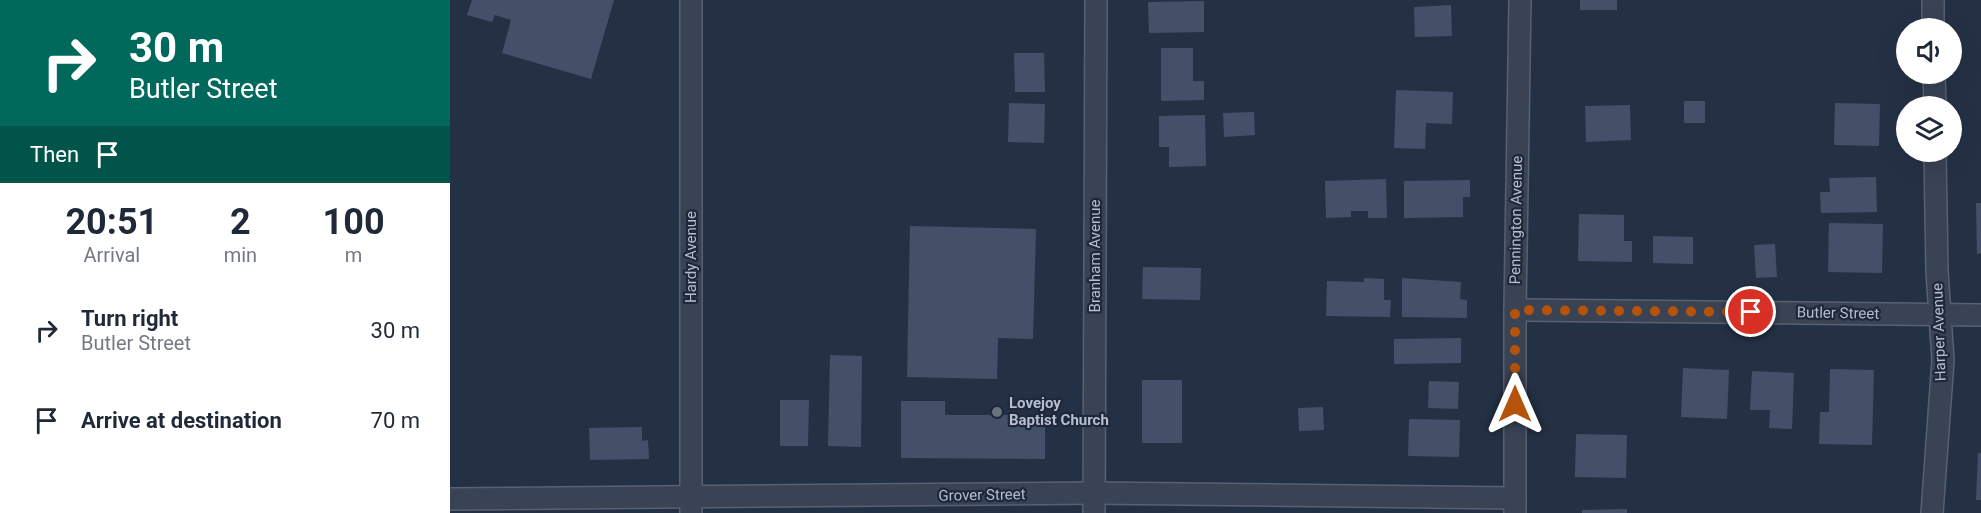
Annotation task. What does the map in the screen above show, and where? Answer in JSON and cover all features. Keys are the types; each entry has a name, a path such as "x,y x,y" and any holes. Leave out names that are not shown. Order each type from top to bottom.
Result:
{"street":[{"name":"Hardy Avenue","path":"691,0 691,505"},
{"name":"Branham Avenue","path":"1094,503 1096,0"},
{"name":"Pennington Avenue","path":"1515,505 1515,310 1520,0"},
{"path":"1933,0 1934,18"},
{"name":"Harper Avenue","path":"1932,513 1943,360 1937,271 1935,162"},
{"name":"Butler Street","path":"1515,310 1981,315"},
{"name":"Grover Street","path":"450,499 670,495 691,505 1094,503 1515,505"}],"building":[{"path":"472,0 614,0 591,79 502,53 511,20 495,15 492,22 467,15"},
{"path":"1580,0 1617,0 1617,10 1580,10"},
{"path":"1204,1 1204,32 1149,33 1148,2"},
{"path":"1451,5 1452,36 1415,37 1414,7"},
{"path":"1161,48 1193,48 1193,81 1204,81 1204,100 1161,101"},
{"path":"1014,53 1044,53 1045,92 1015,92"},
{"path":"1396,90 1453,92 1452,124 1426,123 1425,149 1394,148"},
{"path":"1684,101 1705,101 1705,123 1684,123"},
{"path":"1009,103 1045,104 1044,143 1008,142"},
{"path":"1835,103 1880,104 1879,146 1834,145"},
{"path":"1630,105 1631,140 1586,142 1585,106"},
{"path":"1254,112 1255,135 1224,137 1223,113"},
{"path":"1205,115 1206,166 1169,167 1169,147 1159,147 1159,116"},
{"path":"1876,177 1877,212 1821,213 1820,192 1830,192 1829,178"},
{"path":"1386,179 1387,218 1368,218 1368,211 1351,211 1351,217 1326,218 1325,181"},
{"path":"1470,180 1470,197 1463,197 1463,217 1404,218 1404,181"},
{"path":"1976,203 1981,203 1981,253 1977,254"},
{"path":"1579,214 1624,215 1624,241 1632,241 1632,262 1578,261"},
{"path":"1829,223 1883,224 1882,273 1828,272"},
{"path":"910,226 1036,229 1033,339 998,338 997,379 907,377"},
{"path":"1653,236 1693,237 1693,264 1653,263"},
{"path":"1775,244 1777,277 1756,278 1754,245"},
{"path":"1143,267 1201,268 1200,300 1142,299"},
{"path":"1364,278 1384,279 1384,300 1391,300 1390,317 1326,316 1327,281 1364,282"},
{"path":"1402,278 1461,282 1460,299 1467,300 1467,318 1402,317"},
{"path":"1461,338 1461,363 1394,364 1394,339"},
{"path":"830,355 862,356 861,447 828,446"},
{"path":"1683,368 1729,370 1727,419 1681,417"},
{"path":"1830,369 1874,370 1872,445 1819,444 1820,412 1829,412"},
{"path":"1752,371 1794,373 1792,429 1769,428 1770,410 1750,410"},
{"path":"1142,380 1182,380 1182,443 1142,443"},
{"path":"1429,381 1459,382 1458,409 1428,408"},
{"path":"780,400 809,400 808,446 780,446"},
{"path":"901,401 945,401 945,415 1045,415 1045,459 901,458"},
{"path":"1323,407 1324,430 1299,431 1298,408"},
{"path":"1409,419 1460,420 1459,457 1408,456"},
{"path":"642,427 642,441 648,440 649,459 590,460 589,428"},
{"path":"1576,434 1627,435 1626,478 1575,477"},
{"path":"1978,453 1981,453 1981,500 1976,500"},
{"path":"1627,509 1627,513 1582,513 1582,510"}],"place":[{"name":"Lovejoy Baptist Church","path":"997,412"}],"route":[{"path":"1515,404 1515,310 1751,312"}]}
